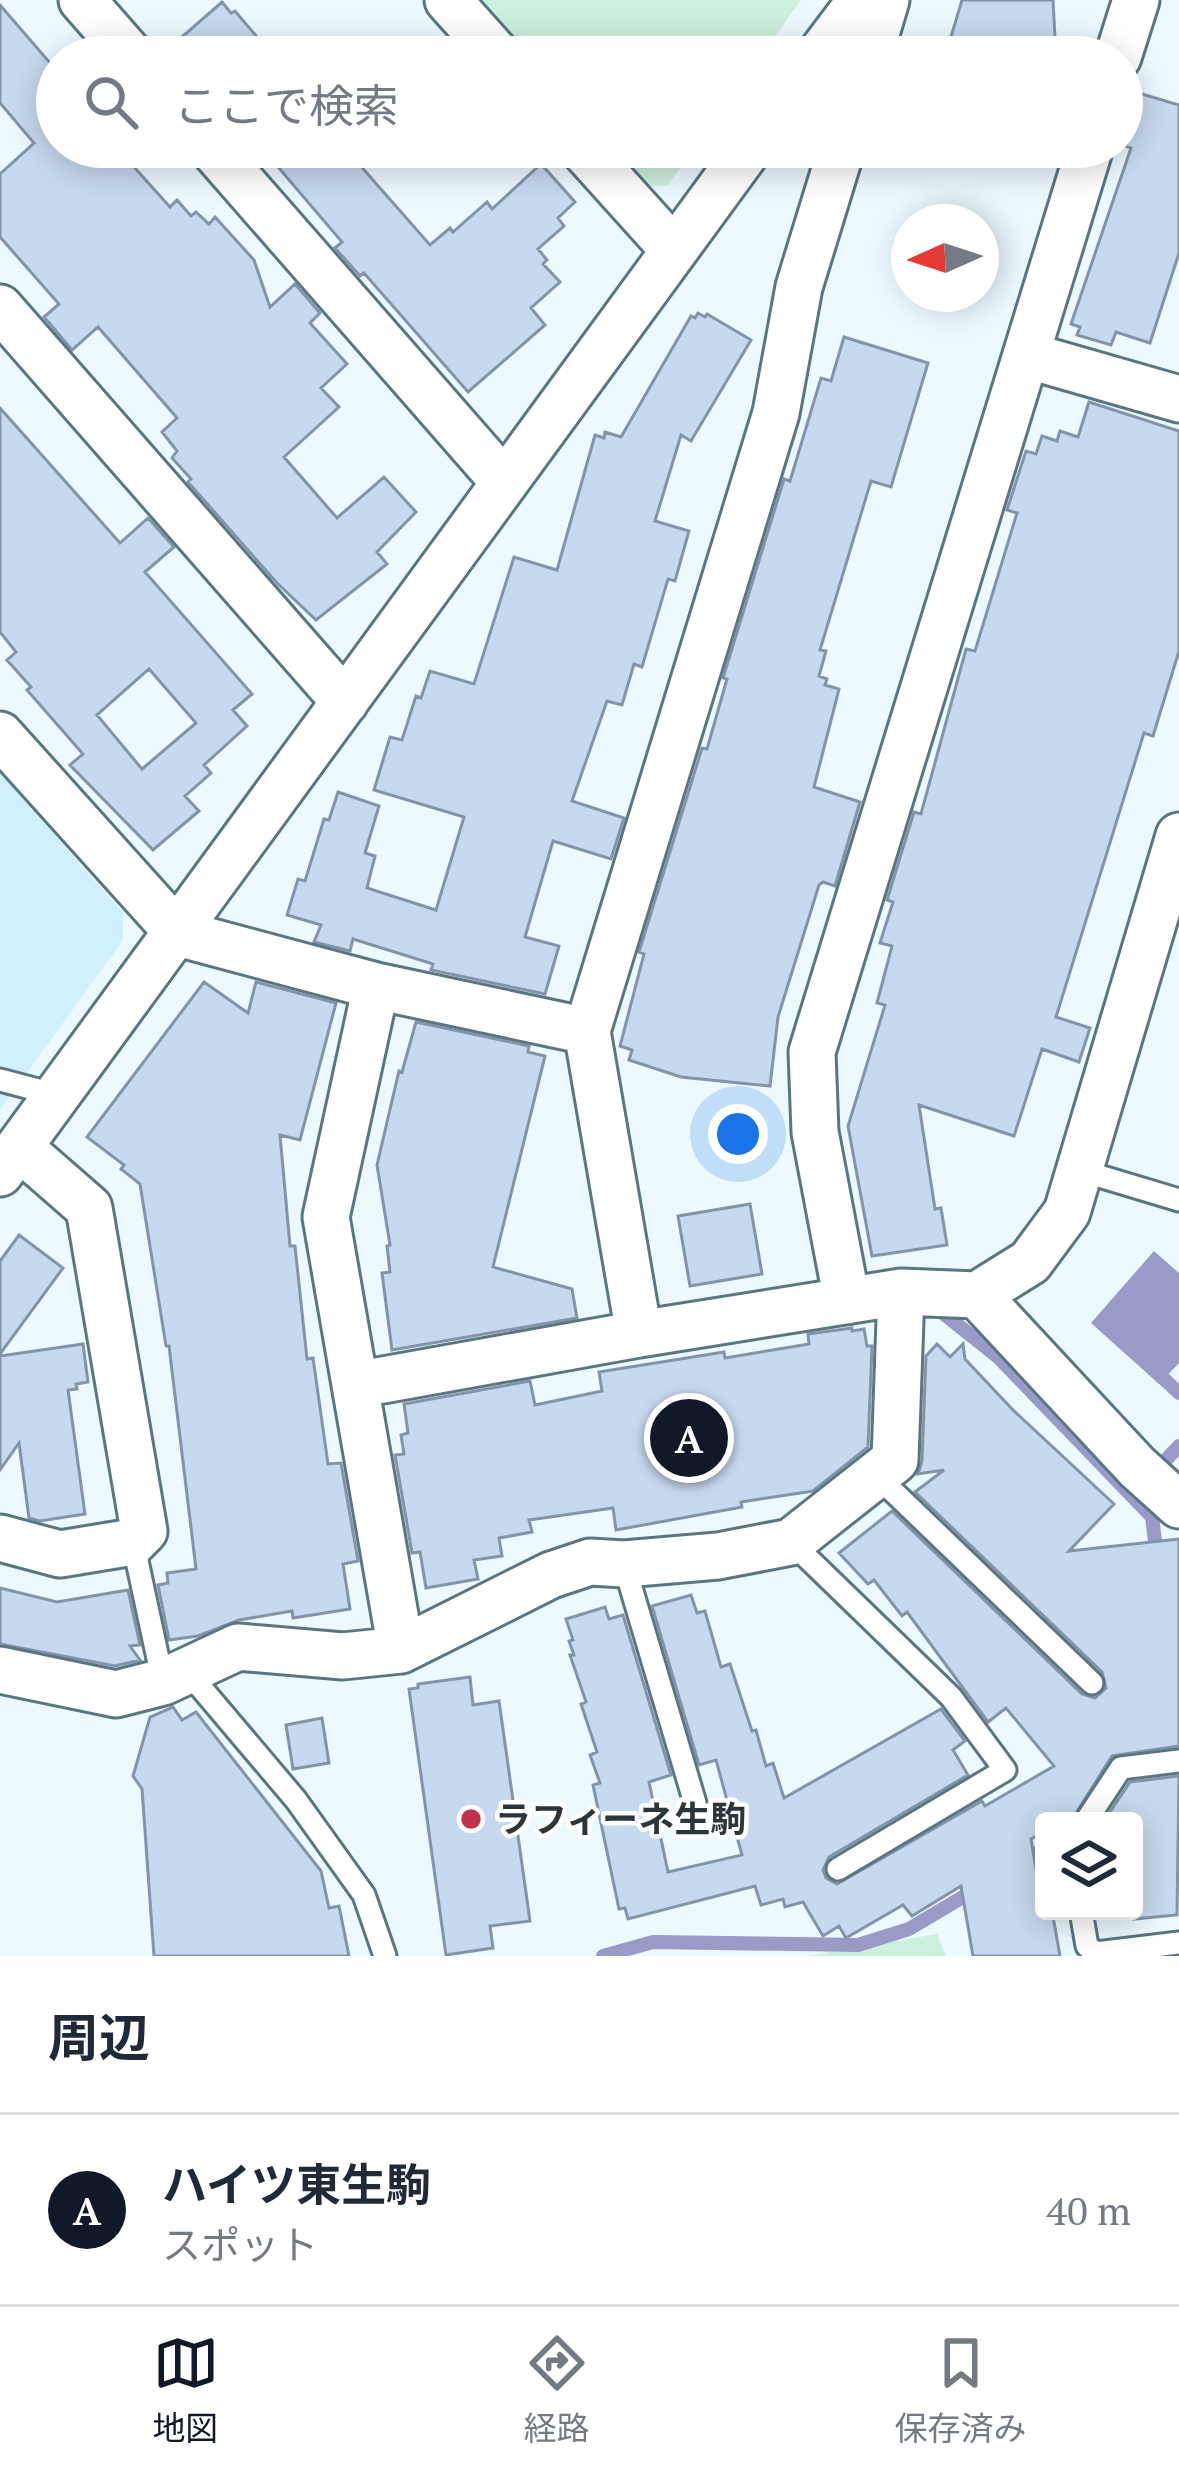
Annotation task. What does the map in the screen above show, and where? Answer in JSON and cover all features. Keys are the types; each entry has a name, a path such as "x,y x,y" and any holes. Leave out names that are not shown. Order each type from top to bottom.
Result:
{"street":[{"path":"82,0 114,36"},
{"path":"448,0 480,36"},
{"path":"834,36 861,0"},
{"path":"875,36 886,0"},
{"path":"1125,36 1136,0"},
{"path":"229,168 504,482"},
{"path":"599,168 673,249"},
{"path":"0,1538 60,1554 133,1542 144,1531 89,1208 10,1160 734,168"},
{"path":"639,1334 587,1031 776,413 799,287 836,168"},
{"path":"847,1300 815,1132 812,1052 1083,168"},
{"path":"0,308 345,702"},
{"path":"1025,355 1179,399"},
{"path":"0,735 178,933 376,986 587,1031"},
{"path":"355,1385 901,1292 976,1295 1030,1262 1066,1213 1179,836"},
{"path":"376,986 326,1217 401,1650"},
{"path":"0,1670 116,1694 174,1676 238,1647 343,1656 401,1650 551,1575 590,1562 718,1556 791,1542 895,1460 901,1292"},
{"path":"976,1295 1137,1467 1179,1505"}],"lane":[{"path":"0,1080 57,1095"},
{"path":"1079,1170 1179,1200"},
{"path":"876,1475 1092,1683"},
{"path":"133,1542 174,1676 296,1800 364,1895 385,1956"},
{"path":"791,1542 951,1697 1005,1770 838,1869"},
{"path":"624,1564 695,1803"},
{"path":"1092,1812 1121,1768 1179,1761"},
{"path":"1083,1920 1087,1946 1096,1953 1179,1943"}],"shaded area":[{"path":"0,773 123,913 123,940 0,1110"}],"green space":[{"path":"474,0 801,0 775,36 506,36"},
{"path":"621,168 680,168 667,186 636,185"},
{"path":"937,1934 946,1956 807,1956"}],"water":[{"path":"1154,1251 1179,1273 1179,1363 1159,1384 1091,1323"}],"building":[{"path":"962,0 1053,0 1055,36 951,36"},
{"path":"222,2 256,36 183,36"},
{"path":"0,5 36,47 36,168 135,168 170,207 177,200 191,216 196,212 209,224 215,217 254,260 270,307 295,284 320,313 310,323 347,364 321,388 339,407 284,457 337,518 384,477 416,512 377,552 387,564 316,620 188,482 191,479 172,458 177,451 162,432 177,418 98,327 72,350 44,317 59,304 0,237 0,174 34,143 0,103"},
{"path":"1143,94 1179,105 1179,253 1150,343 1116,332 1111,345 1077,335 1080,327 1071,324 1124,168 1143,168"},
{"path":"279,168 362,168 430,245 487,202 492,209 537,168 545,168 575,202 558,218 564,226 538,249 547,260 543,264 560,282 531,308 545,325 468,392 364,273 360,276 335,248 342,242"},
{"path":"698,313 751,340 691,441 681,435 655,521 689,531 675,581 668,579 642,667 634,664 622,705 607,701 572,801 624,818 611,859 553,841 525,937 559,946 545,994 431,970 433,964 353,939 350,951 314,942 321,925 287,915 298,879 305,881 324,819 329,820 338,792 379,806 365,853 375,856 367,888 436,910 464,817 374,790 390,737 402,740 430,671 474,684 514,557 557,570 595,435 604,438 605,432 621,437 691,316"},
{"path":"844,337 928,363 891,487 871,481 820,650 826,651 819,676 827,679 825,685 839,689 814,787 860,802 835,886 819,885 778,1017 770,1086 681,1077 629,1060 632,1050 620,1046 644,954 639,952 702,748 707,749 727,679 723,678 784,479 790,481 821,378 831,381"},
{"path":"1089,402 1179,431 1179,651 1153,736 1144,733 1056,1017 1090,1028 1079,1062 1042,1049 1014,1136 919,1105 935,1209 941,1208 947,1245 872,1256 848,1126 885,1005 877,1003 892,946 880,943 893,902 887,900 914,812 921,814 966,649 975,651 1017,513 1007,510 1026,451 1036,454 1042,436 1057,441 1060,431 1078,437"},
{"path":"0,408 120,543 148,518 174,547 145,572 252,694 233,710 247,726 204,765 211,773 185,796 199,811 153,850 70,765 83,754 27,690 31,687 7,660 16,652 0,632","holes":["149,669 196,723 142,769 97,715"]},
{"path":"204,982 248,1013 256,982 336,1003 300,1140 280,1135 307,1359 313,1358 328,1464 341,1463 358,1561 343,1564 350,1609 293,1618 292,1611 239,1620 198,1636 169,1640 158,1585 168,1583 167,1573 196,1569 169,1346 140,1184 87,1137"},
{"path":"416,1022 529,1046 528,1052 545,1056 493,1267 572,1289 577,1318 392,1350 382,1273 390,1272 390,1245 377,1165"},
{"path":"750,1204 762,1274 690,1286 678,1216"},
{"path":"19,1235 63,1268 0,1354 0,1261"},
{"path":"864,1329 867,1346 872,1346 868,1447 813,1491 616,1530 613,1508 529,1520 532,1532 499,1538 502,1556 474,1560 478,1579 426,1588 420,1552 412,1553 395,1455 404,1454 401,1435 408,1433 404,1404 530,1381 535,1405 602,1391 599,1372 809,1344 808,1334"},
{"path":"83,1344 88,1382 68,1390 85,1514 40,1521 29,1518 19,1443 0,1470 0,1356"},
{"path":"937,1344 950,1357 963,1344 965,1359 1013,1410 1114,1504 1069,1551 1179,1539 1179,1746 1112,1756 1077,1812 1035,1812 1035,1837 1031,1839 1035,1920 1054,1920 1060,1956 973,1956 961,1886 912,1916 903,1905 846,1938 839,1926 823,1936 803,1902 785,1907 783,1899 761,1905 755,1886 628,1919 625,1908 619,1909 593,1785 600,1783 590,1755 597,1752 581,1704 586,1702 570,1655 574,1655 569,1641 573,1640 566,1619 605,1607 609,1619 623,1615 671,1775 649,1782 668,1872 742,1855 716,1760 699,1765 652,1606 691,1595 697,1613 705,1611 721,1667 730,1664 766,1766 773,1763 784,1798 941,1709 965,1741 953,1750 968,1775 829,1857 823,1870 837,1884 982,1801 985,1806 1054,1766 1006,1708 988,1722 907,1612 902,1616 874,1580 868,1584 839,1553 892,1511 1082,1694 1095,1698 1106,1688 1102,1672 915,1492 944,1470 918,1474 926,1356"},
{"path":"0,1588 57,1602 128,1590 140,1645 130,1646 140,1660 115,1666 0,1644"},
{"name":"ラフィーネ生駒","path":"470,1677 473,1705 499,1701 530,1921 490,1926 493,1948 446,1955 409,1689"},
{"path":"173,1707 182,1720 196,1712 321,1871 329,1908 339,1906 349,1956 154,1956 142,1789 133,1776 150,1717"},
{"path":"322,1718 329,1763 293,1769 286,1725"},
{"path":"1179,1776 1177,1915 1143,1918 1143,1812 1110,1812 1130,1782"}],"waterway":[{"path":"939,1310 998,1357 1152,1517 1157,1556"},
{"path":"1164,1379 1179,1393"},
{"path":"1161,1465 1179,1446"},
{"path":"1017,1865 1035,1854"},
{"path":"603,1956 653,1942 858,1945 909,1929 978,1888"}],"place":[{"name":"ハイツ東生駒","path":"689,1438"},
{"name":"ラフィーネ生駒","path":"471,1819"}]}
